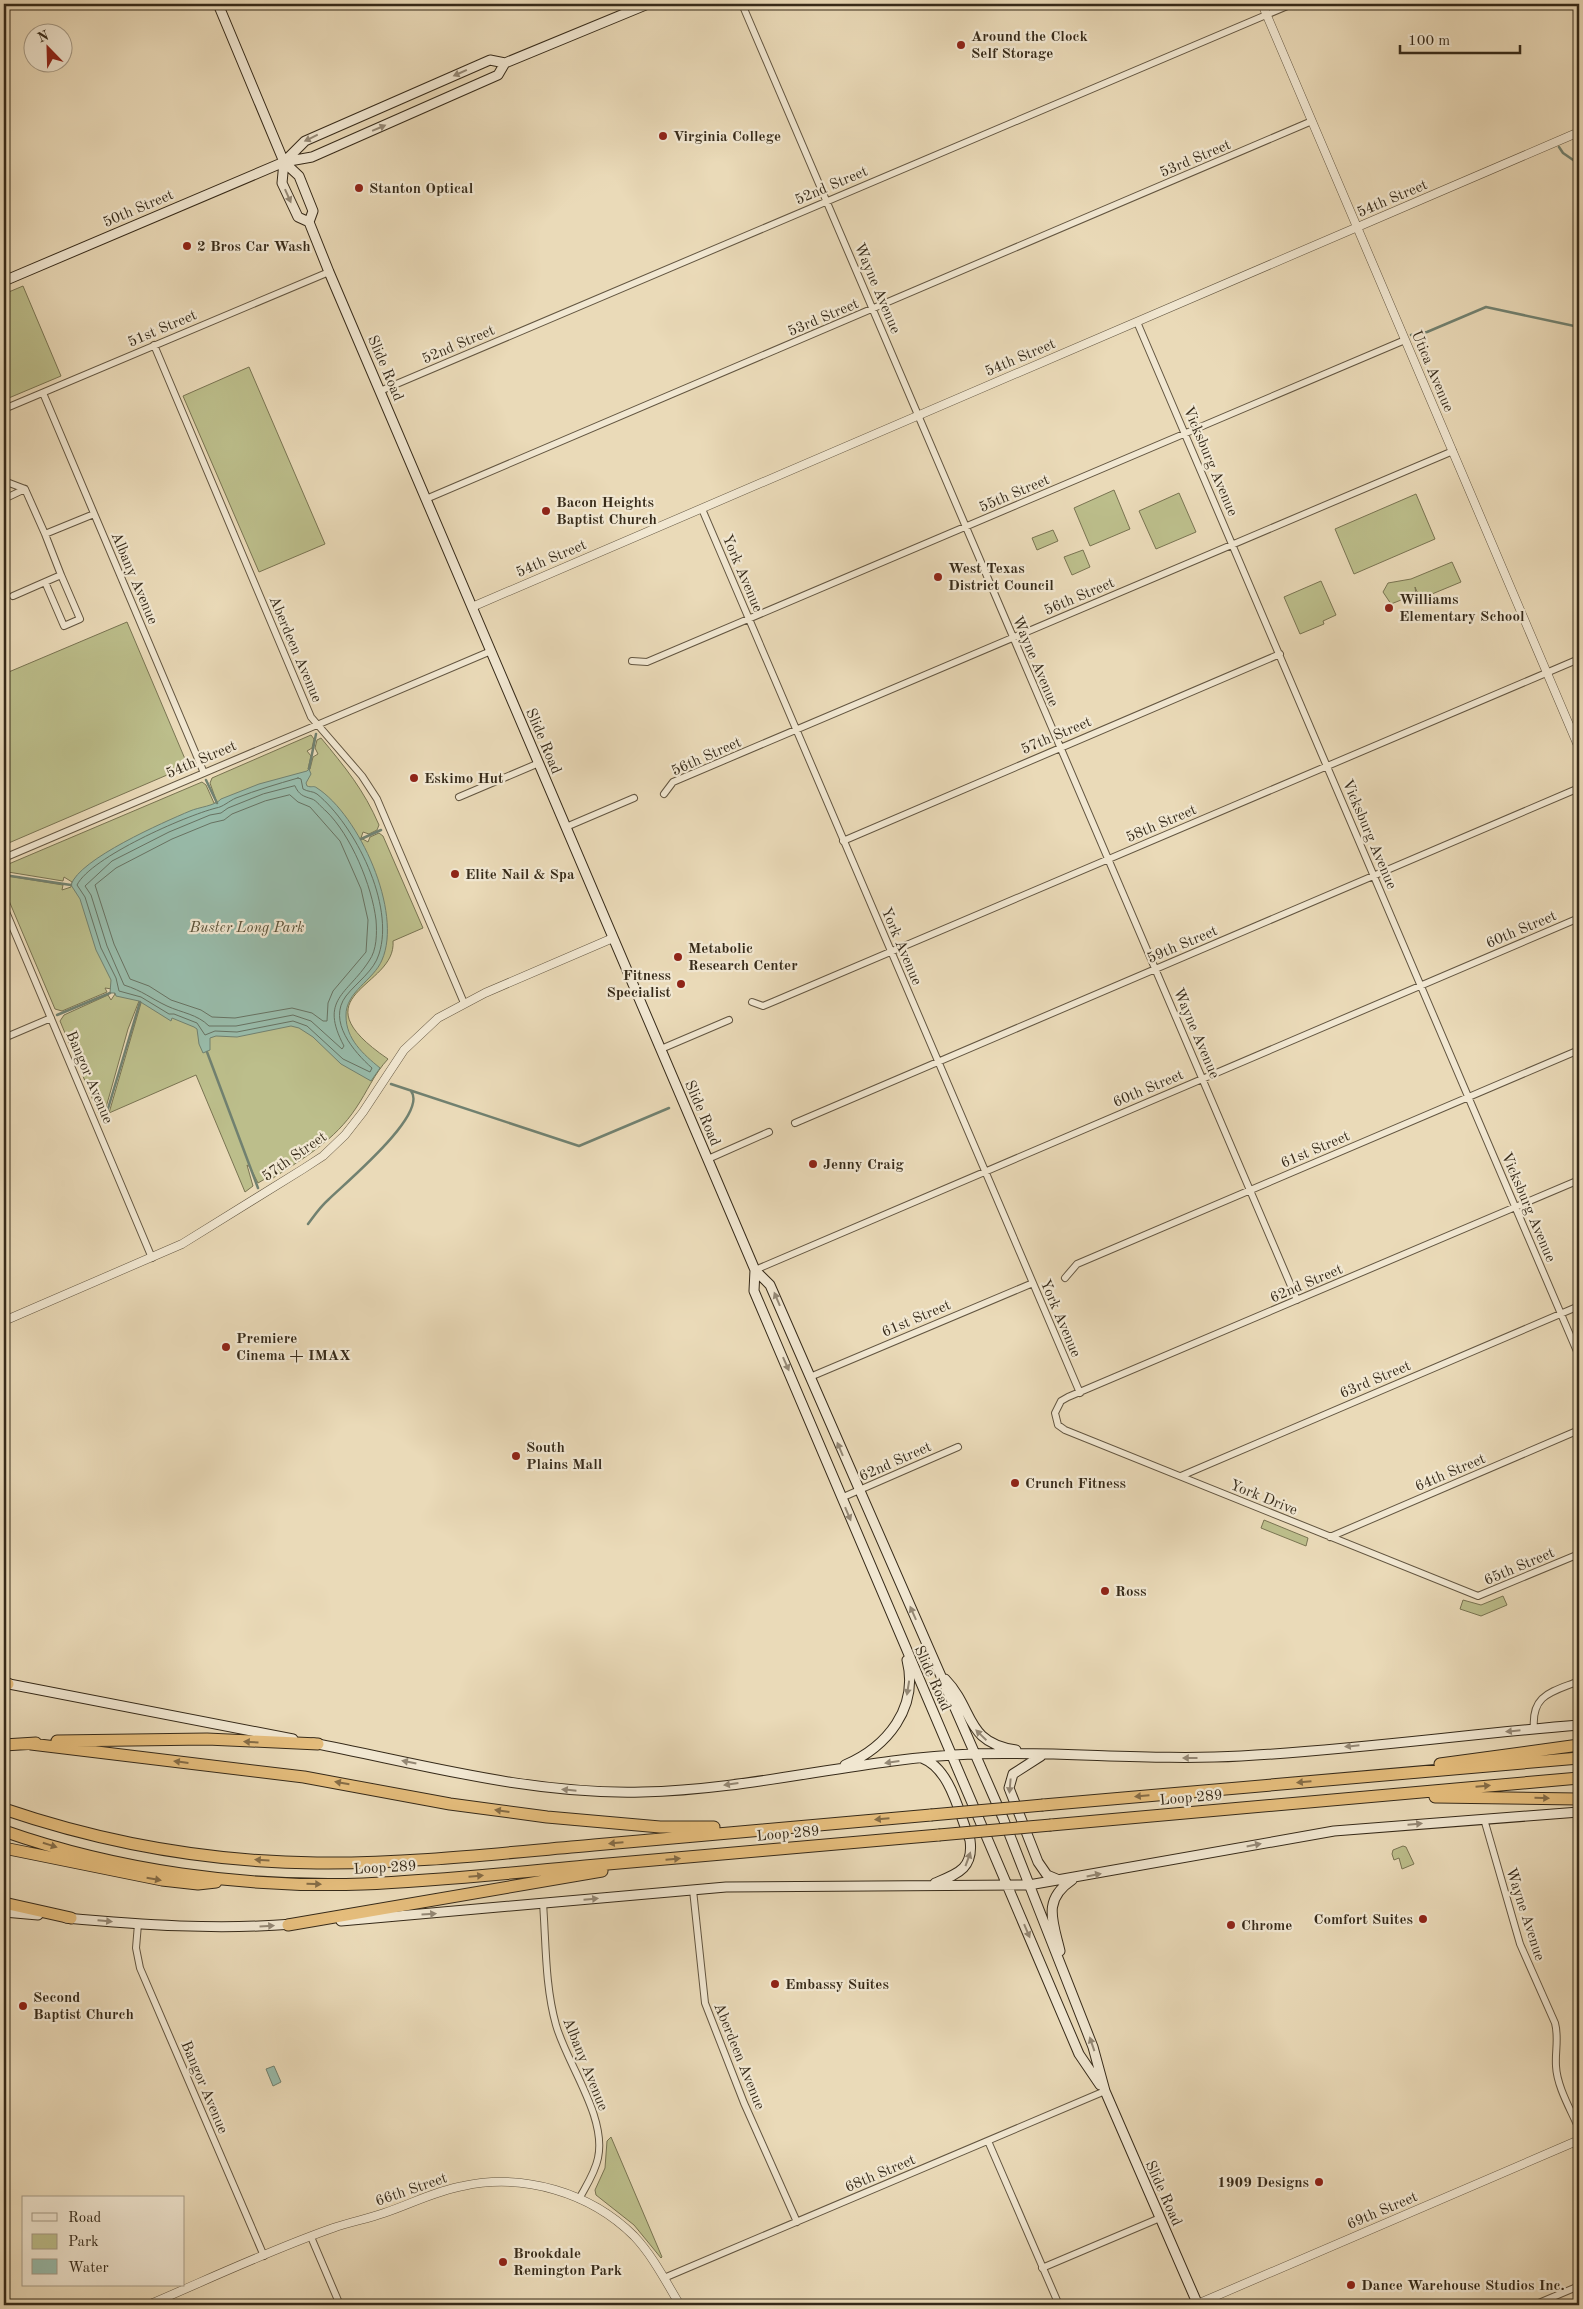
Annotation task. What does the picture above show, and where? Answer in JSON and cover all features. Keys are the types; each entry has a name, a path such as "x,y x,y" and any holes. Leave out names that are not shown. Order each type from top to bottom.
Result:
{"highway":[{"path":"4,1745 54,1741 206,1739 318,1744"},
{"path":"31,1744 304,1776 450,1804 588,1822 699,1828 813,1825"},
{"path":"1397,1773 1458,1760 1579,1745"},
{"name":"Loop 289","path":"4,1809 60,1826 151,1847 232,1858 317,1863 395,1860 1579,1758"},
{"name":"Loop 289","path":"4,1831 92,1857 159,1870 241,1880 363,1884 1579,1778"},
{"path":"1354,1798 1579,1799"},
{"path":"4,1848 162,1880 198,1884 241,1880"},
{"path":"288,1925 579,1876 644,1861"},
{"path":"4,1904 71,1918"}],"main road":[{"name":"Slide Road","path":"218,4 284,162 299,176 313,211 309,222 329,272 660,1049 756,1270 770,1285 858,1491 975,1754 1068,1982 1093,2047 1105,2091 1197,2305"},
{"name":"50th Street","path":"284,162 304,141 490,60 505,63 648,4"},
{"name":"50th Street","path":"4,281 284,162 312,157 396,121 498,75 505,63"},
{"name":"Slide Road","path":"284,162 282,183 298,218 309,222"},
{"name":"Slide Road","path":"756,1270 754,1292 901,1640 1079,2054 1105,2091"},
{"path":"832,1770 863,1757 877,1747 898,1722 905,1708 910,1678 901,1640"},
{"path":"940,1673 958,1692 973,1726 984,1738 999,1747 1043,1754"},
{"path":"5,1684 524,1784 590,1792 674,1791 921,1757 975,1754 1043,1754 1139,1758 1242,1756 1579,1725"},
{"path":"1043,1754 1018,1769 1009,1781 1009,1788 1038,1862 1047,1875 1061,1881"},
{"path":"921,1757 932,1762 942,1775 970,1840 971,1849 966,1866 960,1872 930,1885"},
{"path":"4,1912 138,1924 199,1927 288,1925 762,1885 1008,1887 1061,1881 1334,1831 1579,1812"},
{"path":"1068,1982 1052,1914 1056,1894 1074,1878"}],"street":[{"name":"Wayne Avenue","path":"742,4 1298,1300"},
{"name":"Utica Avenue","path":"1262,4 1579,748"},
{"name":"52nd Street","path":"380,391 1292,4"},
{"name":"53rd Street","path":"426,499 1312,121"},
{"name":"54th Street","path":"472,607 1579,132"},
{"name":"51st Street","path":"4,409 329,272"},
{"name":"Vicksburg Avenue","path":"1137,322 1579,1356"},
{"name":"55th Street","path":"632,661 646,662 1405,340"},
{"name":"Aberdeen Avenue","path":"154,345 311,717 362,776 377,799 464,1002"},
{"name":"Albany Avenue","path":"43,392 204,773"},
{"name":"56th Street","path":"664,794 673,782 1452,451"},
{"path":"4,481 25,489 80,619 64,626 45,582"},
{"path":"4,499 25,489"},
{"name":"York Avenue","path":"702,509 1080,1392"},
{"path":"45,534 94,514"},
{"path":"13,596 61,575"},
{"name":"54th Street","path":"4,858 491,651"},
{"name":"57th Street","path":"843,841 1280,654"},
{"name":"58th Street","path":"752,1002 764,1006 1579,658"},
{"path":"460,797 539,763"},
{"name":"59th Street","path":"795,1123 1579,788"},
{"path":"566,827 634,798"},
{"name":"Bangor Avenue","path":"4,907 152,1258"},
{"name":"60th Street","path":"756,1270 1579,918"},
{"name":"57th Street","path":"4,1321 152,1258 191,1239 323,1156 358,1119 409,1044 438,1018 464,1002 613,938"},
{"path":"4,1038 51,1018"},
{"path":"660,1049 729,1020"},
{"name":"61st Street","path":"1065,1278 1078,1264 1579,1050"},
{"path":"708,1159 769,1132"},
{"name":"62nd Street","path":"1055,1419 1057,1406 1061,1401 1080,1392 1579,1180"},
{"name":"61st Street","path":"810,1377 1033,1283"},
{"name":"63rd Street","path":"1181,1476 1579,1306"},
{"name":"York Drive","path":"1055,1419 1058,1425 1066,1430 1468,1593"},
{"name":"64th Street","path":"1330,1537 1579,1430"},
{"name":"62nd Street","path":"841,1498 958,1447"},
{"name":"65th Street","path":"1468,1593 1478,1596 1485,1595 1579,1554"},
{"path":"1534,1728 1534,1710 1540,1699 1579,1681"},
{"name":"Wayne Avenue","path":"1484,1819 1520,1944 1555,2023 1558,2033 1556,2065 1558,2078 1579,2129"},
{"name":"Aberdeen Avenue","path":"693,1890 705,2003 744,2103 797,2222"},
{"name":"Albany Avenue","path":"543,1903 552,2011 560,2038 591,2110 598,2133 599,2156 596,2167 579,2199"},
{"name":"Bangor Avenue","path":"138,1924 136,1948 140,1968 264,2256"},
{"name":"68th Street","path":"664,2278 1105,2091"},
{"name":"69th Street","path":"1197,2305 1579,2140"},
{"path":"988,2141 1059,2305"},
{"name":"66th Street","path":"148,2305 333,2228 383,2214 448,2189 484,2182 526,2183 559,2190 579,2199 612,2218 634,2236 664,2278"},
{"path":"1042,2268 1160,2218"},
{"path":"310,2237 340,2305"},
{"path":"664,2278 680,2305"},
{"path":"1534,2305 1579,2286"}],"green space":[{"path":"23,286 61,376 4,400 4,294"},
{"path":"249,367 325,544 259,572 183,396"},
{"path":"1114,490 1130,529 1090,546 1074,508"},
{"path":"1179,493 1196,532 1156,549 1139,511"},
{"path":"1416,494 1435,539 1354,574 1335,529"},
{"path":"1053,530 1058,541 1037,550 1032,538"},
{"path":"1083,550 1090,567 1072,575 1064,557"},
{"path":"1452,562 1461,582 1420,599 1415,587 1416,594 1391,604 1383,592 1388,583 1411,579"},
{"path":"1321,581 1336,615 1323,621 1324,624 1300,634 1284,597"},
{"path":"127,622 188,766 4,845 4,674"},
{"name":"Buster Long Park","path":"311,735 314,739 312,748 307,751 311,756 308,769 310,769 313,757 318,754 315,748 317,740 321,738 360,790 379,825 377,830 369,834 363,832 361,838 368,842 370,837 379,833 383,836 423,928 393,941 390,957 381,970 356,993 349,1005 349,1020 361,1037 388,1059 356,1108 339,1130 329,1139 273,1178 270,1176 258,1183 250,1167 247,1165 253,1186 245,1192 196,1075 109,1113 141,1003 139,1001 128,1029 105,1111 100,1117 60,1021 64,1015 108,995 111,1000 115,994 112,989 105,988 107,992 62,1011 55,1009 4,889 4,881 8,876 63,885 62,890 71,887 72,882 64,877 63,881 8,872 4,866 202,782 206,785 214,803 217,803 210,783 212,778"},
{"path":"1264,1520 1308,1538 1306,1546 1261,1528"},
{"path":"1503,1596 1507,1605 1481,1616 1460,1609 1463,1600 1481,1605"},
{"path":"1403,1846 1406,1847 1414,1864 1402,1869 1399,1858 1394,1860 1392,1854 1393,1850"},
{"path":"611,2137 661,2258 634,2225 596,2195 595,2190 605,2168 607,2141"}],"water":[{"path":"309,769 311,774 306,783 307,786 317,788 333,801 362,842 382,892 387,917 387,940 382,960 373,974 350,1000 346,1016 352,1039 380,1068 371,1081 341,1064 313,1037 299,1028 291,1026 237,1037 216,1036 210,1038 210,1050 203,1053 199,1044 197,1029 194,1027 172,1018 171,1021 139,1001 110,993 111,980 96,950 80,899 71,885 77,875 89,864 143,832 259,784"},
{"path":"274,2066 281,2082 273,2086 266,2069"}],"waterway":[{"path":"1559,147 1563,153 1579,164"},
{"path":"1411,335 1427,332 1486,307 1579,327"},
{"path":"309,769 316,734"},
{"path":"206,780 217,803"},
{"path":"361,839 381,830"},
{"path":"4,875 71,885"},
{"path":"57,1015 110,993"},
{"path":"102,1121 107,1112 140,1002"},
{"path":"207,1052 258,1188"},
{"path":"391,1084 579,1146 669,1108"},
{"path":"308,1224 325,1203 366,1165 397,1131 408,1115 413,1102 411,1091"}],"place":[{"name":"Around the Clock Self Storage","path":"961,45"},
{"name":"Virginia College","path":"663,136"},
{"name":"Stanton Optical","path":"359,188"},
{"name":"2 Bros Car Wash","path":"187,246"},
{"name":"Bacon Heights Baptist Church","path":"546,511"},
{"name":"West Texas District Council","path":"938,577"},
{"name":"Williams Elementary School","path":"1389,608"},
{"name":"Eskimo Hut","path":"414,778"},
{"name":"Elite Nail & Spa","path":"455,874"},
{"name":"Metabolic Research Center","path":"678,957"},
{"name":"Fitness Specialist","path":"681,984"},
{"name":"Jenny Craig","path":"813,1164"},
{"name":"Premiere Cinema + IMAX","path":"226,1347"},
{"name":"South Plains Mall","path":"516,1456"},
{"name":"Crunch Fitness","path":"1015,1483"},
{"name":"Ross","path":"1105,1591"},
{"name":"Comfort Suites","path":"1423,1919"},
{"name":"Chrome","path":"1231,1925"},
{"name":"Embassy Suites","path":"775,1984"},
{"name":"Second Baptist Church","path":"23,2006"},
{"name":"1909 Designs","path":"1319,2182"},
{"name":"Brookdale Remington Park","path":"503,2262"},
{"name":"Dance Warehouse Studios Inc.","path":"1351,2285"}]}
